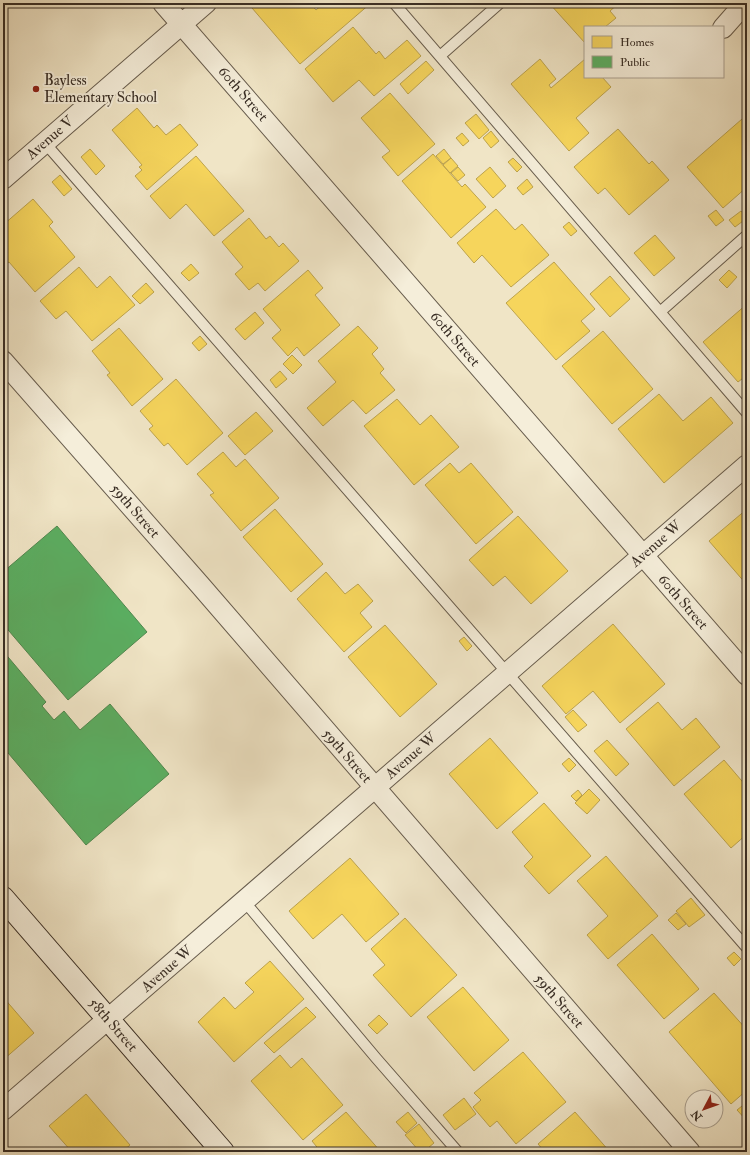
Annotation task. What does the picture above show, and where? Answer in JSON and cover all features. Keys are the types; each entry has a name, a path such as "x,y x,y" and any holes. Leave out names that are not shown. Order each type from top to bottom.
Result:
{"street":[{"name":"60th Street","path":"163,3 747,675"},
{"name":"Avenue V","path":"3,179 206,3"},
{"path":"724,27 745,3"},
{"name":"59th Street","path":"3,361 690,1152"},
{"name":"Avenue W","path":"3,1110 747,465"},
{"name":"58th Street","path":"3,898 223,1152"}],"lane":[{"path":"394,3 747,413"},
{"path":"440,56 500,3"},
{"path":"45,143 508,672 747,948"},
{"path":"660,312 747,235"},
{"path":"244,901 376,1058 458,1152"}],"building: Homes":[{"path":"258,3 310,3 316,10 324,3 371,3 300,64 252,8"},
{"path":"549,3 619,3 610,11 616,18 606,26 584,26 584,42"},
{"path":"353,27 376,54 379,51 385,59 407,40 421,56 374,96 359,80 333,102 305,69"},
{"path":"540,59 556,79 549,85 551,88 584,60 584,78 603,78 611,87 576,118 589,133 569,151 511,84"},
{"path":"426,61 434,70 408,94 400,84"},
{"path":"390,93 435,144 398,176 382,157 390,151 361,118"},
{"path":"137,108 154,128 157,125 166,135 180,124 198,145 147,190 135,176 142,170 139,167 142,165 112,130"},
{"path":"476,114 489,130 479,139 465,123"},
{"path":"742,119 747,124 747,187 723,208 687,167"},
{"path":"618,129 649,164 652,161 669,180 629,215 605,188 598,194 574,167"},
{"path":"491,131 499,141 491,148 483,138"},
{"path":"462,133 469,141 463,146 456,138"},
{"path":"90,149 105,166 96,175 81,157"},
{"path":"444,149 451,158 443,164 436,156"},
{"path":"433,154 462,187 465,184 486,207 451,238 402,181"},
{"path":"196,156 244,211 214,236 186,204 170,219 150,196"},
{"path":"451,158 458,166 450,173 443,165"},
{"path":"513,158 522,167 517,172 508,162"},
{"path":"458,167 465,175 458,181 451,173"},
{"path":"490,167 506,186 493,198 476,179"},
{"path":"60,175 72,189 64,196 52,182"},
{"path":"527,179 533,187 523,195 517,188"},
{"path":"33,199 53,222 49,226 75,257 35,292 9,262 5,265 3,263 3,225"},
{"path":"496,209 515,230 522,224 549,255 511,287 482,255 474,263 457,243"},
{"path":"716,210 724,220 716,226 708,216"},
{"path":"741,211 747,218 735,227 729,220"},
{"path":"249,218 266,239 270,236 279,247 283,243 299,261 265,291 258,283 249,290 235,274 243,267 222,242"},
{"path":"569,222 577,231 571,236 563,227"},
{"path":"655,235 675,258 654,276 634,253"},
{"path":"554,262 595,309 581,321 590,331 556,360 506,303"},
{"path":"191,264 199,273 189,281 181,273"},
{"path":"79,267 97,288 110,276 135,305 92,341 66,311 56,319 40,301"},
{"path":"308,270 323,288 315,295 340,325 304,356 297,347 288,356 272,338 281,330 263,309"},
{"path":"729,270 737,277 727,288 719,280"},
{"path":"610,276 630,299 610,317 590,294"},
{"path":"146,283 154,292 140,304 132,296"},
{"path":"747,304 747,375 738,382 703,342"},
{"path":"255,312 264,323 245,340 235,329"},
{"path":"358,326 378,348 372,354 384,369 380,373 395,390 366,414 353,400 323,426 307,408 336,382 318,361"},
{"path":"119,328 163,379 132,406 107,375 110,373 92,351"},
{"path":"603,331 653,389 612,424 562,366"},
{"path":"200,336 207,344 199,351 192,343"},
{"path":"292,355 302,365 293,374 283,364"},
{"path":"280,371 287,379 276,388 270,380"},
{"path":"176,379 223,433 187,465 168,443 164,446 149,429 153,426 140,411"},
{"path":"659,394 683,421 711,397 733,423 664,483 618,429"},
{"path":"397,399 420,425 431,415 459,447 414,485 364,426"},
{"path":"256,412 273,431 245,455 228,436"},
{"path":"223,452 236,467 245,459 279,498 241,531 210,495 214,493 197,474"},
{"path":"450,463 459,473 471,463 513,512 476,544 425,485"},
{"path":"275,509 323,564 291,592 243,537"},
{"path":"747,509 747,585 709,541"},
{"path":"518,516 568,571 531,604 505,576 493,586 469,560"},
{"path":"326,572 345,594 358,584 373,601 360,613 372,627 344,652 297,599"},
{"path":"613,624 665,684 620,723 593,691 566,714 542,686"},
{"path":"385,625 437,684 400,717 348,657"},
{"path":"464,637 472,646 467,651 459,641"},
{"path":"658,702 682,730 696,718 720,747 674,786 626,729"},
{"path":"573,710 587,725 578,732 565,717"},
{"path":"490,738 538,793 497,829 449,774"},
{"path":"607,740 629,764 616,776 594,751"},
{"path":"569,758 576,765 569,772 562,764"},
{"path":"724,760 747,787 747,834 731,848 684,794"},
{"path":"589,789 600,800 587,814 575,803"},
{"path":"578,790 582,795 576,801 571,796"},
{"path":"544,803 591,856 549,894 524,866 533,857 512,832"},
{"path":"606,856 658,916 608,959 587,935 608,916 577,881"},
{"path":"350,858 399,914 366,942 342,914 313,939 289,911"},
{"path":"691,898 705,915 689,927 676,911"},
{"path":"676,913 686,924 678,930 668,920"},
{"path":"405,918 457,975 411,1017 373,975 385,965 371,949"},
{"path":"652,934 699,989 664,1019 617,965"},
{"path":"734,952 741,959 734,966 727,958"},
{"path":"270,961 304,999 234,1062 198,1022 224,997 235,1009 254,992 245,983"},
{"path":"463,987 509,1040 474,1071 427,1017"},
{"path":"714,993 747,1030 747,1090 731,1104 724,1096 724,1089 718,1089 669,1032"},
{"path":"3,997 34,1033 3,1060"},
{"path":"306,1007 316,1017 274,1053 264,1043"},
{"path":"379,1015 388,1024 377,1034 368,1025"},
{"path":"523,1052 566,1102 516,1144 497,1121 490,1127 473,1107 481,1100 474,1093"},
{"path":"280,1055 291,1068 302,1058 343,1105 303,1140 251,1081"},
{"path":"86,1094 130,1145 122,1152 72,1152 49,1126"},
{"path":"464,1098 476,1114 455,1130 443,1115"},
{"path":"747,1102 747,1121 737,1110"},
{"path":"346,1112 381,1152 321,1152 312,1141"},
{"path":"408,1112 417,1123 406,1133 396,1122"},
{"path":"575,1112 610,1152 545,1152 538,1144"},
{"path":"419,1124 434,1143 423,1152 420,1152 405,1135"}],"building: Public":[{"path":"57,526 147,632 68,700 3,624 3,572"},
{"path":"3,651 46,702 42,706 54,720 64,711 80,730 110,704 169,774 86,845 3,747"}],"place":[{"name":"Bayless Elementary School","path":"36,89"}]}
